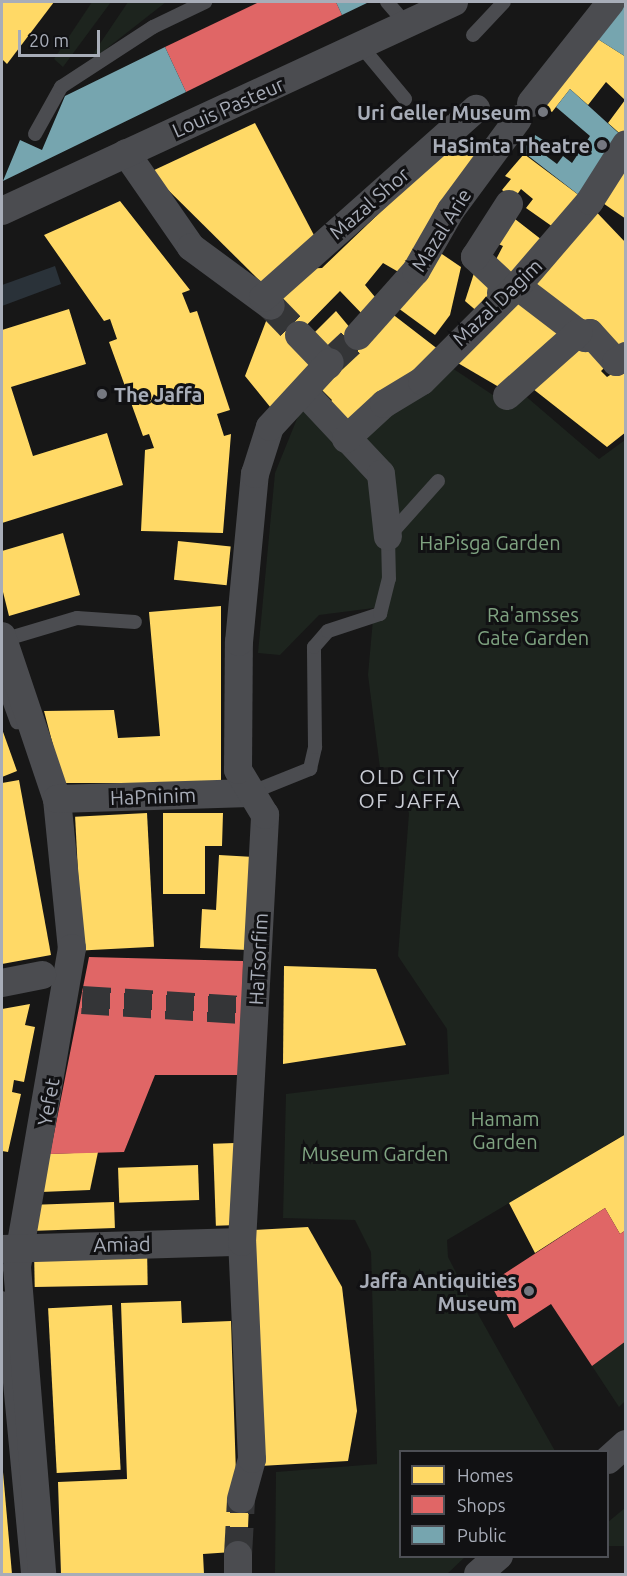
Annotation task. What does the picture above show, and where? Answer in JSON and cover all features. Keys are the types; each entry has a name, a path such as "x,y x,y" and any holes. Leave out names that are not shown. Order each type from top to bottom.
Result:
{"street":[{"name":"Louis Pasteur","path":"2,211 361,46 411,14 454,2"},
{"name":"Mazal Arie","path":"358,336 416,271 451,210 517,120 611,2"},
{"name":"Mazal Shor","path":"126,153 191,247 267,302 472,104 517,120"},
{"name":"Mazal Dagim","path":"346,439 384,404 422,381 509,290 590,201 626,144"},
{"path":"509,204 475,257 509,290 579,332 585,338 590,333 616,362 626,356"},
{"path":"507,396 579,332"},
{"path":"299,335 329,364 304,392 346,439 370,456 381,474 388,537"},
{"name":"HaTsorfim","path":"241,1499 252,1459 242,1242 249,1010 265,815 238,771 239,655 255,474 270,427 304,392"},
{"name":"Yefet","path":"2,638 6,685 57,799 72,970 7,1247 42,1575"},
{"name":"HaPninim","path":"57,799 250,793"},
{"path":"2,982 42,975"},
{"name":"Amiad","path":"7,1247 242,1242"},
{"path":"609,1459 626,1444"},
{"path":"478,1575 498,1558"}],"lane":[{"path":"35,134 61,87 153,27 205,2"},
{"path":"387,2 411,14"},
{"path":"472,35 504,2"},
{"path":"361,46 405,99"},
{"path":"250,793 300,777 313,763 314,647 328,631 380,614 389,579 388,537 438,481"},
{"path":"2,638 77,618 135,622"},
{"name":"Yefet","path":"6,685 46,798 60,948 7,1247"},
{"path":"2,1298 28,1575"}],"green space":[{"path":"92,2 111,2 63,67 54,59"},
{"path":"128,2 166,2 92,60 95,51"},
{"name":"HaPisga Garden","path":"449,366 508,405 522,393 599,459 625,440 625,1134 447,1240 448,1257 554,1450 399,1450 399,1558 464,1558 447,1574 275,1574 276,1472 377,1464 371,1252 355,1220 283,1218 286,1094 449,1074 447,1029 398,956 409,813 390,767 380,768 368,675 374,608 319,615 280,655 258,653 275,473 303,404 348,449"},
{"path":"625,1341 625,1401 619,1407 592,1366"},
{"path":"625,1508 625,1546 609,1546 609,1521"}],"shaded area":[{"path":"55,266 61,284 2,306 2,285"}],"building: Homes":[{"path":"2,2 54,2 7,64 2,59"},
{"path":"593,36 626,57 626,139 608,123 625,100 606,82 588,105 570,89 552,112 544,107"},
{"path":"255,123 316,239 261,282 150,172"},
{"path":"462,134 482,156 402,274 383,263 365,285 380,303 366,318 340,291 293,339 317,363 275,413 245,376 278,290 300,269 322,268"},
{"path":"524,154 584,199 626,243 626,348 616,355 519,273 491,269 503,246 496,243 515,219 542,240 553,227 526,208 533,199 521,189 514,199 502,190 511,179 505,176"},
{"path":"626,160 626,219 597,199"},
{"path":"120,201 190,290 182,293 190,313 197,311 230,410 217,414 224,436 231,434 223,533 141,531 145,450 154,448 149,434 143,436 109,342 117,339 110,319 104,321 44,235"},
{"path":"436,250 461,267 450,315 435,335 398,308"},
{"path":"476,267 499,289 479,313 465,301"},
{"path":"517,295 570,328 504,390 451,359"},
{"path":"69,309 86,364 11,387 33,456 107,433 123,485 2,523 2,330"},
{"path":"336,311 361,341 391,313 439,350 345,432 325,409 332,400 318,386 310,337"},
{"path":"589,342 608,364 601,371 607,377 626,365 626,432 607,447 528,385"},
{"path":"63,533 80,595 9,616 2,588 2,551"},
{"path":"178,541 231,547 227,585 174,580"},
{"path":"221,606 221,783 63,783 44,711 114,710 118,738 160,736 149,612"},
{"path":"2,729 17,771 2,777"},
{"path":"19,780 51,955 2,964 2,783"},
{"path":"147,813 154,947 82,951 75,817"},
{"path":"163,813 223,813 222,846 205,846 205,894 163,894"},
{"path":"219,855 254,857 248,950 200,948 202,909 216,910"},
{"path":"284,966 376,969 406,1045 283,1064"},
{"path":"30,1004 25,1025 35,1027 24,1082 14,1080 12,1092 21,1094 8,1152 2,1151 2,1009"},
{"path":"626,1134 626,1230 620,1234 605,1208 535,1253 509,1203"},
{"path":"235,1143 238,1225 216,1226 213,1144"},
{"path":"98,1152 90,1190 41,1192 50,1154"},
{"path":"198,1165 199,1200 119,1203 118,1168"},
{"path":"114,1202 115,1228 37,1231 36,1205"},
{"path":"308,1227 342,1287 357,1411 348,1461 260,1466 253,1230"},
{"path":"147,1246 148,1285 35,1287 34,1248"},
{"path":"181,1301 182,1323 231,1321 237,1505 249,1505 247,1551 203,1554 204,1574 61,1574 58,1482 127,1479 121,1303"},
{"path":"112,1305 121,1470 57,1473 48,1308"},
{"path":"3,1472 12,1574 2,1574"}],"building: Shops":[{"path":"259,2 336,2 342,15 186,92 165,47"},
{"path":"89,957 243,961 241,1075 155,1075 124,1152 50,1154"},
{"path":"605,1208 620,1234 626,1230 626,1341 592,1366 551,1304 514,1328 490,1283"}],"building: Public":[{"path":"336,2 369,2 342,15"},
{"path":"621,2 626,2 626,57 593,36"},
{"path":"165,47 186,92 3,181 20,140 42,150 65,96"},
{"name":"HaSimta Theatre","path":"570,89 624,138 584,199 522,151 535,135 543,140 537,149 557,164 563,156 572,163 590,136 556,107"}],"tunnel":[{"path":"271,306 299,335"},
{"path":"330,362 358,336"},
{"path":"82,1000 242,1010"},
{"path":"238,1555 241,1499"}],"place":[{"name":"Uri Geller Museum","path":"543,112"},
{"name":"HaSimta Theatre","path":"602,145"},
{"name":"The Jaffa","path":"102,394"},
{"name":"Jaffa Antiquities Museum","path":"529,1291"}],"district":[{"name":"OLD CITY OF JAFFA","path":"410,788"}],"park label":[{"name":"Ra'amsses Gate Garden","path":"533,626"},
{"name":"Hamam Garden","path":"505,1130"},
{"name":"Museum Garden","path":"375,1153"}]}
